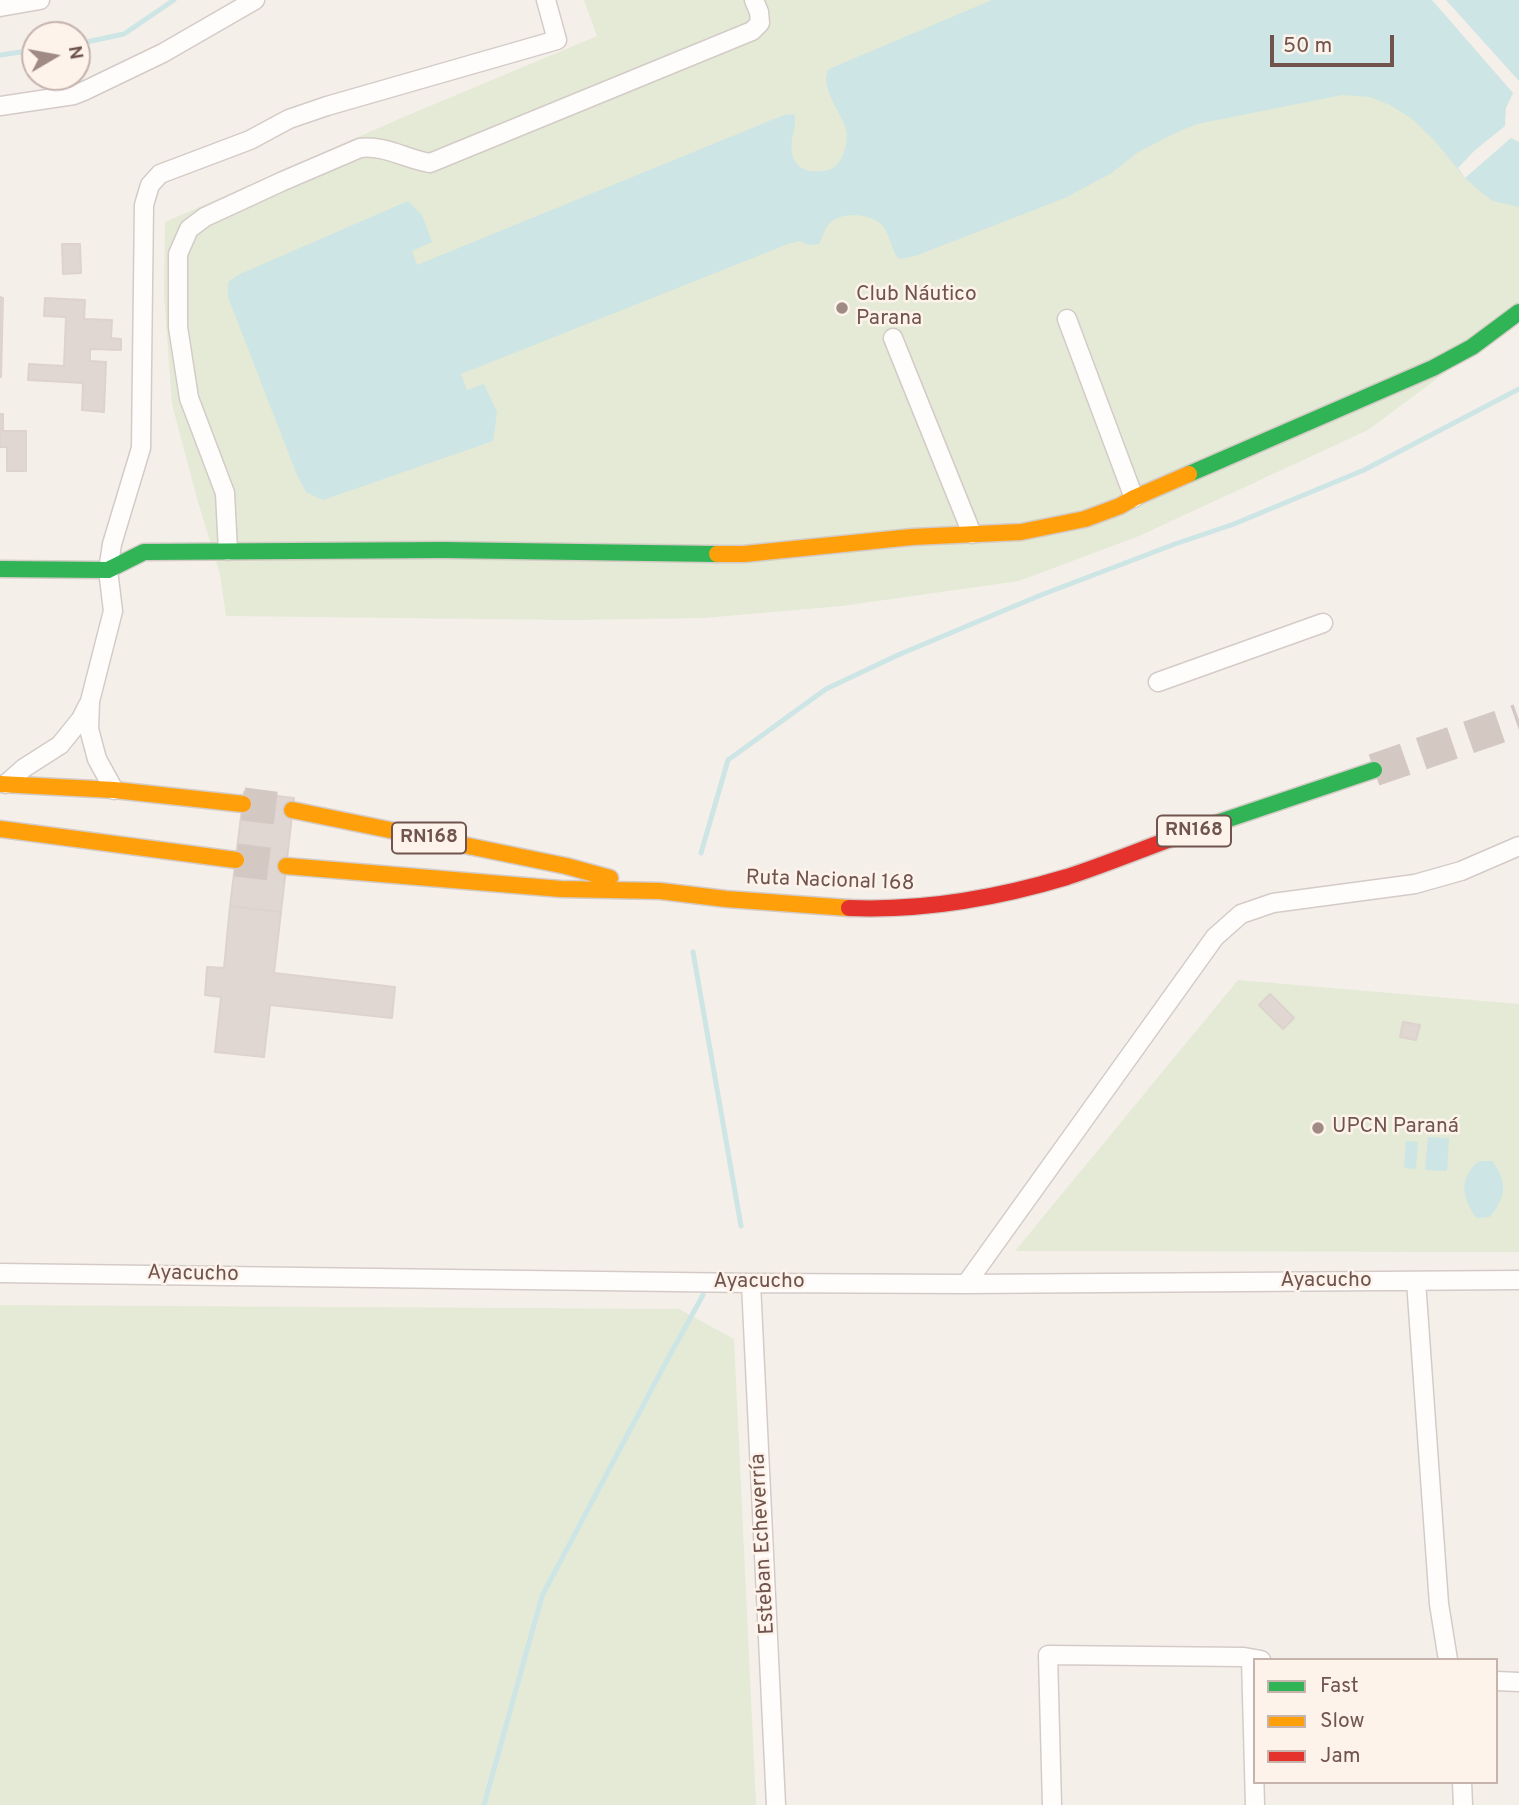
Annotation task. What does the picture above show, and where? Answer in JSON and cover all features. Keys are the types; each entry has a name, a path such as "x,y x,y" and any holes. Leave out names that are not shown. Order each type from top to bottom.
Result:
{"main road":[{"path":"0,569 108,570 144,552 443,550 744,554 912,537 1021,532 1085,519 1119,506 1433,368 1472,347 1519,312"},
{"name":"Ruta Nacional 168","path":"660,891 817,907 865,909 966,902 1069,876 1374,770"},
{"path":"3,784 114,790 243,804"},
{"name":"RN168","path":"292,810 566,866 660,891"},
{"path":"0,829 236,860"},
{"name":"RN168","path":"286,866 561,889 660,891"}],"street":[{"path":"0,7 40,0"},
{"path":"0,106 74,95 84,91 163,53 255,0"},
{"path":"3,784 60,745 81,719 90,701 113,611 108,570 112,544 141,448 144,205 150,184 160,174 250,140 289,119 557,40 546,0"},
{"path":"228,551 225,493 189,398 178,327 178,254 188,229 205,217 360,148 373,147 430,163 752,31 760,23 754,0"},
{"path":"1067,319 1134,498"},
{"path":"893,338 972,534"},
{"path":"1158,682 1323,623"},
{"path":"90,701 89,729 97,759 114,790"},
{"path":"966,1284 1215,937 1241,914 1273,903 1415,884 1461,871 1519,846"},
{"name":"Ayacucho","path":"0,1273 966,1284 1519,1280"},
{"path":"1416,1281 1439,1604 1448,1658"},
{"name":"Esteban Echeverría","path":"751,1283 776,1805"},
{"path":"1052,1805 1048,1655 1253,1658"},
{"path":"1498,1681 1519,1682"},
{"path":"1255,1784 1255,1805"},
{"path":"1462,1784 1463,1805"}],"green space":[{"name":"Club Náutico Parana","path":"584,0 1519,0 1519,321 1512,323 1368,430 1139,536 1019,581 842,606 704,618 572,620 226,616 220,574 172,404 164,295 165,222 597,36"},
{"name":"UPCN Paraná","path":"1238,980 1519,1004 1519,1252 1015,1251"},
{"path":"0,1305 679,1309 734,1339 756,1805 0,1805"}],"water":[{"path":"992,0 1519,0 1519,207 1493,201 1465,178 1435,141 1411,118 1370,97 1342,95 1197,124 1137,153 1110,174 1065,198 915,256 900,259 896,256 886,232 877,221 855,215 840,217 827,226 819,244 809,245 800,241 788,244 461,374 467,390 484,384 497,412 493,441 323,500 306,492 228,297 228,282 240,274 408,201 422,215 432,242 412,251 417,265 784,115 794,114 792,155 798,165 808,171 830,169 836,166 841,158 847,135 828,91 826,75 829,69"},
{"path":"1428,1137 1449,1138 1447,1171 1425,1170"},
{"path":"1406,1141 1418,1142 1416,1169 1404,1168"},
{"path":"1479,1161 1492,1161 1501,1176 1503,1189 1499,1203 1490,1217 1476,1218 1464,1188 1468,1174"}],"pier":[{"path":"1432,0 1446,0 1519,81 1519,142 1511,138 1465,178 1458,168 1505,126 1506,108 1513,93"}],"building":[{"path":"62,244 80,244 81,273 63,274"},
{"path":"0,297 3,298 1,377 0,377"},
{"path":"45,298 85,300 84,319 112,320 111,338 121,339 121,350 90,349 90,361 106,362 104,412 82,410 83,383 28,380 29,364 64,366 66,317 44,316"},
{"path":"0,414 3,414 3,431 26,431 26,471 7,471 7,447 0,447"},
{"path":"244,792 294,798 281,912 230,906"},
{"path":"230,906 281,912 274,973 395,987 392,1018 270,1005 264,1057 215,1052 221,997 205,995 207,967 224,968"},
{"path":"1270,994 1294,1018 1283,1029 1259,1005"},
{"path":"1403,1022 1420,1025 1416,1040 1400,1037"}],"waterway":[{"path":"91,41 124,34 174,0"},
{"path":"0,55 21,52"},
{"path":"701,853 728,760 826,689 898,655 1041,595 1234,524 1364,470 1519,389"},
{"path":"693,952 741,1226"},
{"path":"484,1805 542,1596 703,1295"}],"tunnel":[{"path":"1374,770 1519,720"},
{"path":"243,804 292,810"},
{"path":"236,860 286,866"}],"traffic: fast":[{"path":"1189,474 1433,368 1472,347 1519,312"},
{"path":"0,569 108,570 144,552 443,550 717,554"},
{"path":"1184,834 1374,770"}],"traffic: slow":[{"path":"717,554 744,554 912,537 1021,532 1085,519 1189,474"},
{"path":"0,784 114,790 243,804"},
{"path":"292,810 566,866 610,878"},
{"path":"0,829 236,860"},
{"path":"286,866 561,889 660,891 849,908"}],"traffic: jam":[{"path":"849,908 932,905 987,897 1067,877 1184,834"}],"place":[{"name":"Club Náutico Parana","path":"842,308"},
{"name":"UPCN Paraná","path":"1318,1128"}]}
